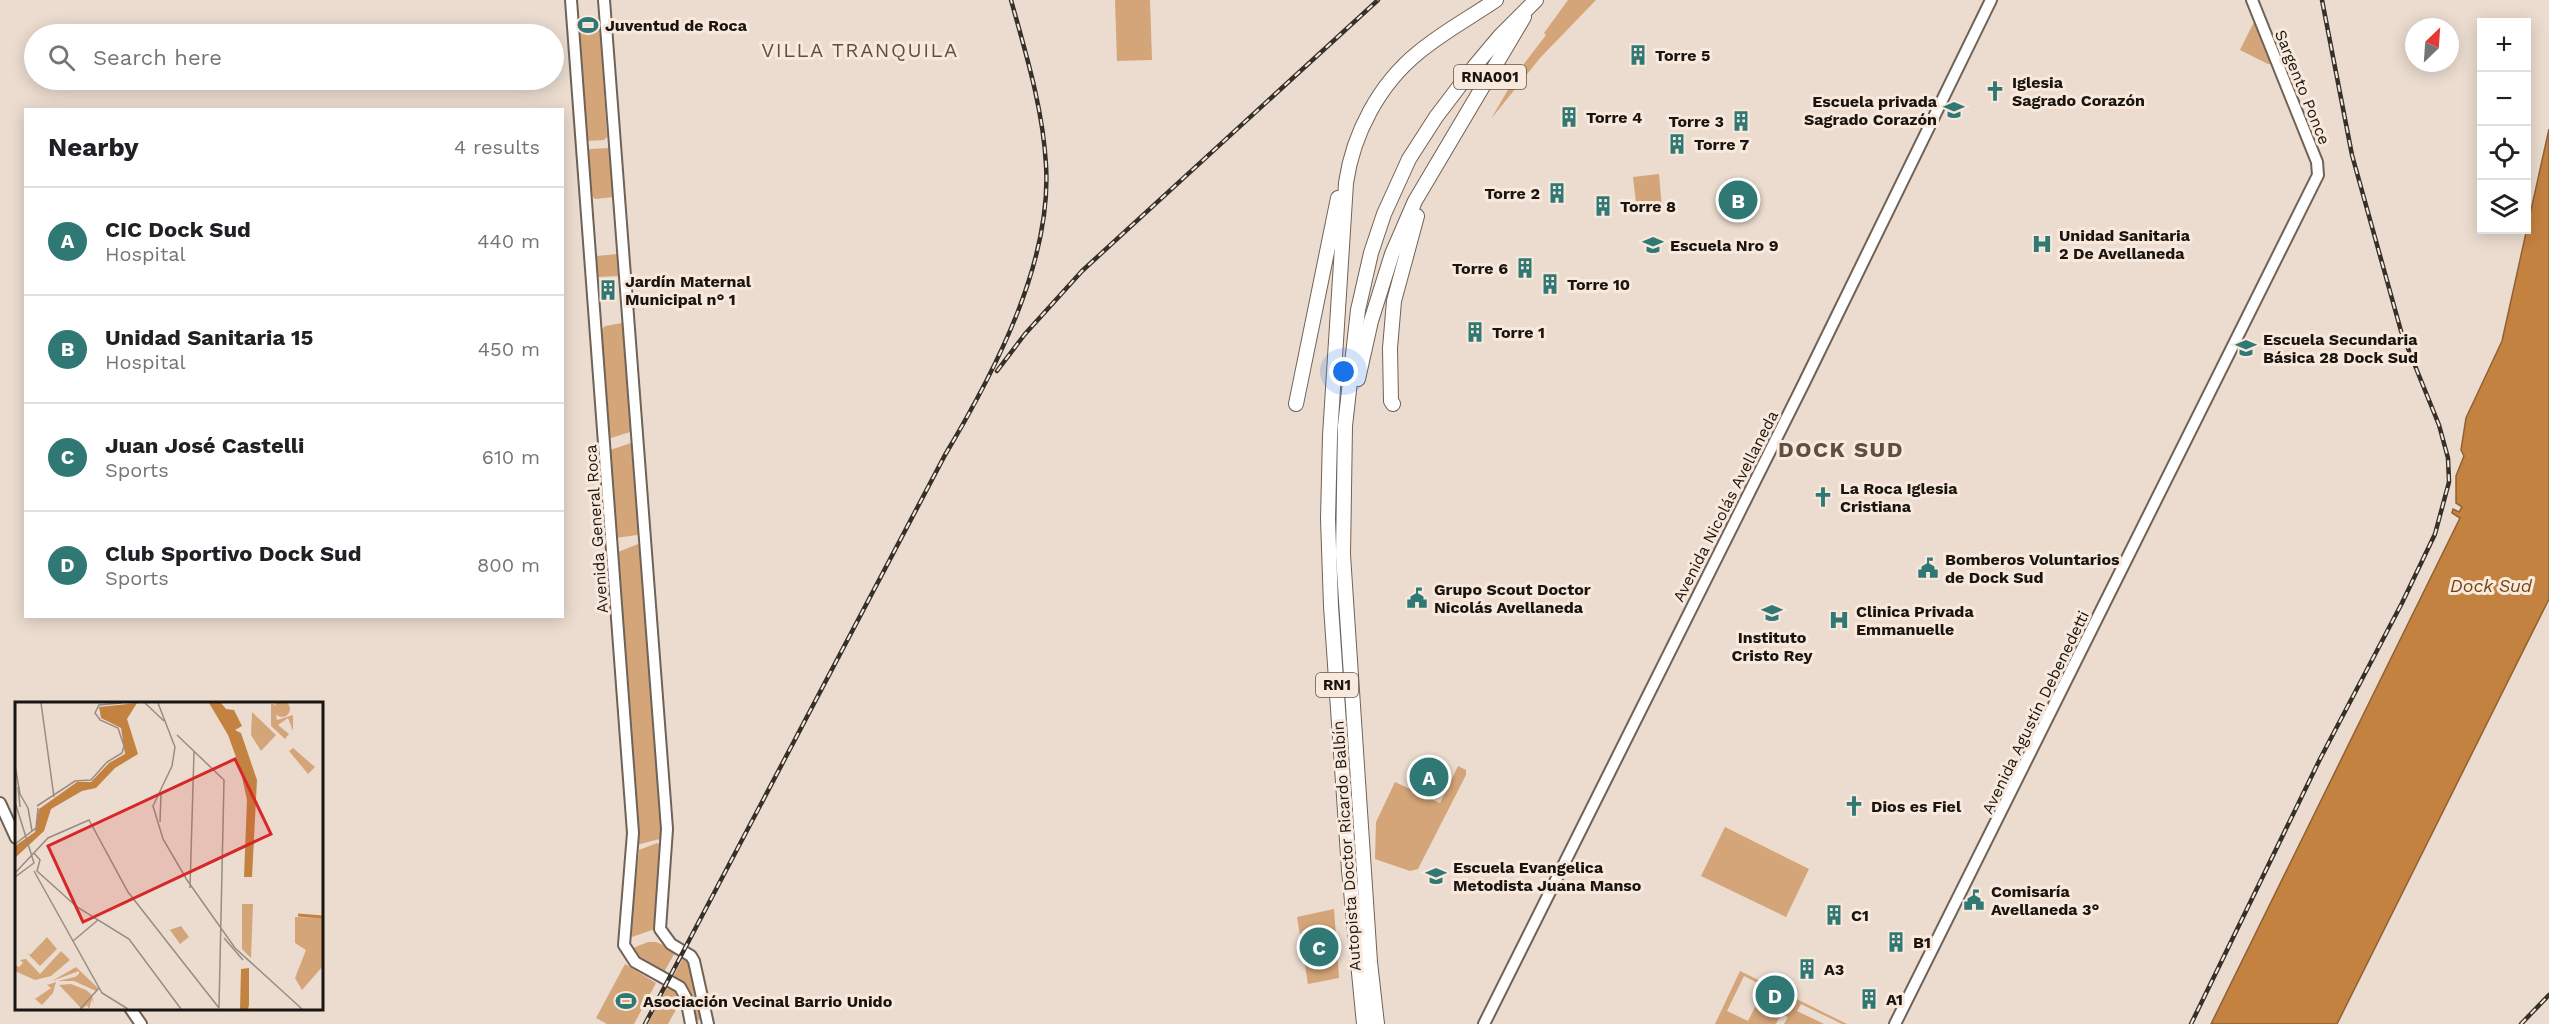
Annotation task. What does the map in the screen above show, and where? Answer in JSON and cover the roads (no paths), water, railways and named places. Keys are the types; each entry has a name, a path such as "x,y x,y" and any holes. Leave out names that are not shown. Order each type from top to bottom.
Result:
{"highway":[{"name":"Autopista Doctor Ricardo Balbín","path":"1364,1024 1349,870 1329,562 1328,478 1340,253 1349,161 1366,119 1397,74 1417,53 1496,0"},
{"name":"Autopista Doctor Ricardo Balbín","path":"1377,1024 1370,962 1342,555 1345,426 1358,349 1358,310 1371,253 1384,214 1409,159 1461,83 1500,36 1534,1"},
{"name":"RNA001","path":"1386,1024 1378,955 1352,585 1353,445 1358,349 1392,254 1415,201 1534,1"},
{"path":"1296,404 1334,216 1349,161"},
{"path":"1393,404 1390,401 1389,365 1394,301 1404,256 1431,172"}],"main road":[{"name":"Avenida General Roca","path":"571,0 633,833 624,945 635,962 680,987 686,998 691,1024"},
{"path":"604,0 667,829 660,929 665,938 691,956 694,961 708,1024"},
{"name":"Avenida Nicolás Avellaneda","path":"1484,1024 1991,0"},
{"name":"Sargento Ponce","path":"2252,0 2317,162 2318,172 2313,187"},
{"name":"Avenida Agustín Debenedetti","path":"1895,1024 2313,187"},
{"path":"0,803 15,836"},
{"path":"131,1009 141,1024"}],"water":[{"name":"Dock Sud","path":"2549,129 2549,599 2337,1024 2211,1024 2460,518 2452,513 2453,509 2459,512 2462,507 2456,503 2456,476 2464,456 2461,450 2466,418 2502,341 2526,234 2531,234 2531,210"}],"railway":[{"path":"645,1024 982,389 1000,353 1030,278 1040,240 1045,202 1046,165 1038,102 1011,0"},
{"path":"997,371 1025,334 1082,271 1378,0"},
{"path":"2191,1024 2320,759 2402,603 2435,534 2449,482 2448,458 2439,425 2401,331 2352,155 2322,0"},
{"path":"2521,1024 2549,995"}],"place":[{"name":"Juventud de Roca","path":"588,25"},
{"name":"Torre 5","path":"1638,55"},
{"name":"Iglesia Sagrado Corazón","path":"1995,91"},
{"name":"Escuela privada Sagrado Corazón","path":"1954,110"},
{"name":"Torre 4","path":"1569,117"},
{"name":"Torre 3","path":"1741,121"},
{"name":"Torre 7","path":"1677,144"},
{"name":"Torre 2","path":"1557,193"},
{"name":"Unidad Sanitaria 15","path":"1738,200"},
{"name":"Torre 8","path":"1603,206"},
{"name":"Unidad Sanitaria 2 De Avellaneda","path":"2042,244"},
{"name":"Escuela Nro 9","path":"1653,245"},
{"name":"Torre 6","path":"1525,268"},
{"name":"Torre 10","path":"1550,284"},
{"name":"Jardín Maternal Municipal n° 1","path":"608,290"},
{"name":"Torre 1","path":"1475,332"},
{"name":"Escuela Secundaria Básica 28 Dock Sud","path":"2246,348"},
{"name":"La Roca Iglesia Cristiana","path":"1823,497"},
{"name":"Bomberos Voluntarios de Dock Sud","path":"1928,568"},
{"name":"Grupo Scout Doctor Nicolás Avellaneda","path":"1417,598"},
{"name":"Instituto Cristo Rey","path":"1772,613"},
{"name":"Clinica Privada Emmanuelle","path":"1839,620"},
{"name":"CIC Dock Sud","path":"1429,777"},
{"name":"Dios es Fiel","path":"1854,806"},
{"name":"Escuela Evangelica Metodista Juana Manso","path":"1436,876"},
{"name":"Comisaría Avellaneda 3°","path":"1974,900"},
{"name":"C1","path":"1834,915"},
{"name":"B1","path":"1896,942"},
{"name":"Juan José Castelli","path":"1319,947"},
{"name":"A3","path":"1807,969"},
{"name":"Club Sportivo Dock Sud","path":"1775,995"},
{"name":"A1","path":"1869,999"},
{"name":"Asociación Vecinal Barrio Unido","path":"626,1001"}],"district":[{"name":"VILLA TRANQUILA","path":"860,50"},
{"name":"DOCK SUD","path":"1841,449"}]}
